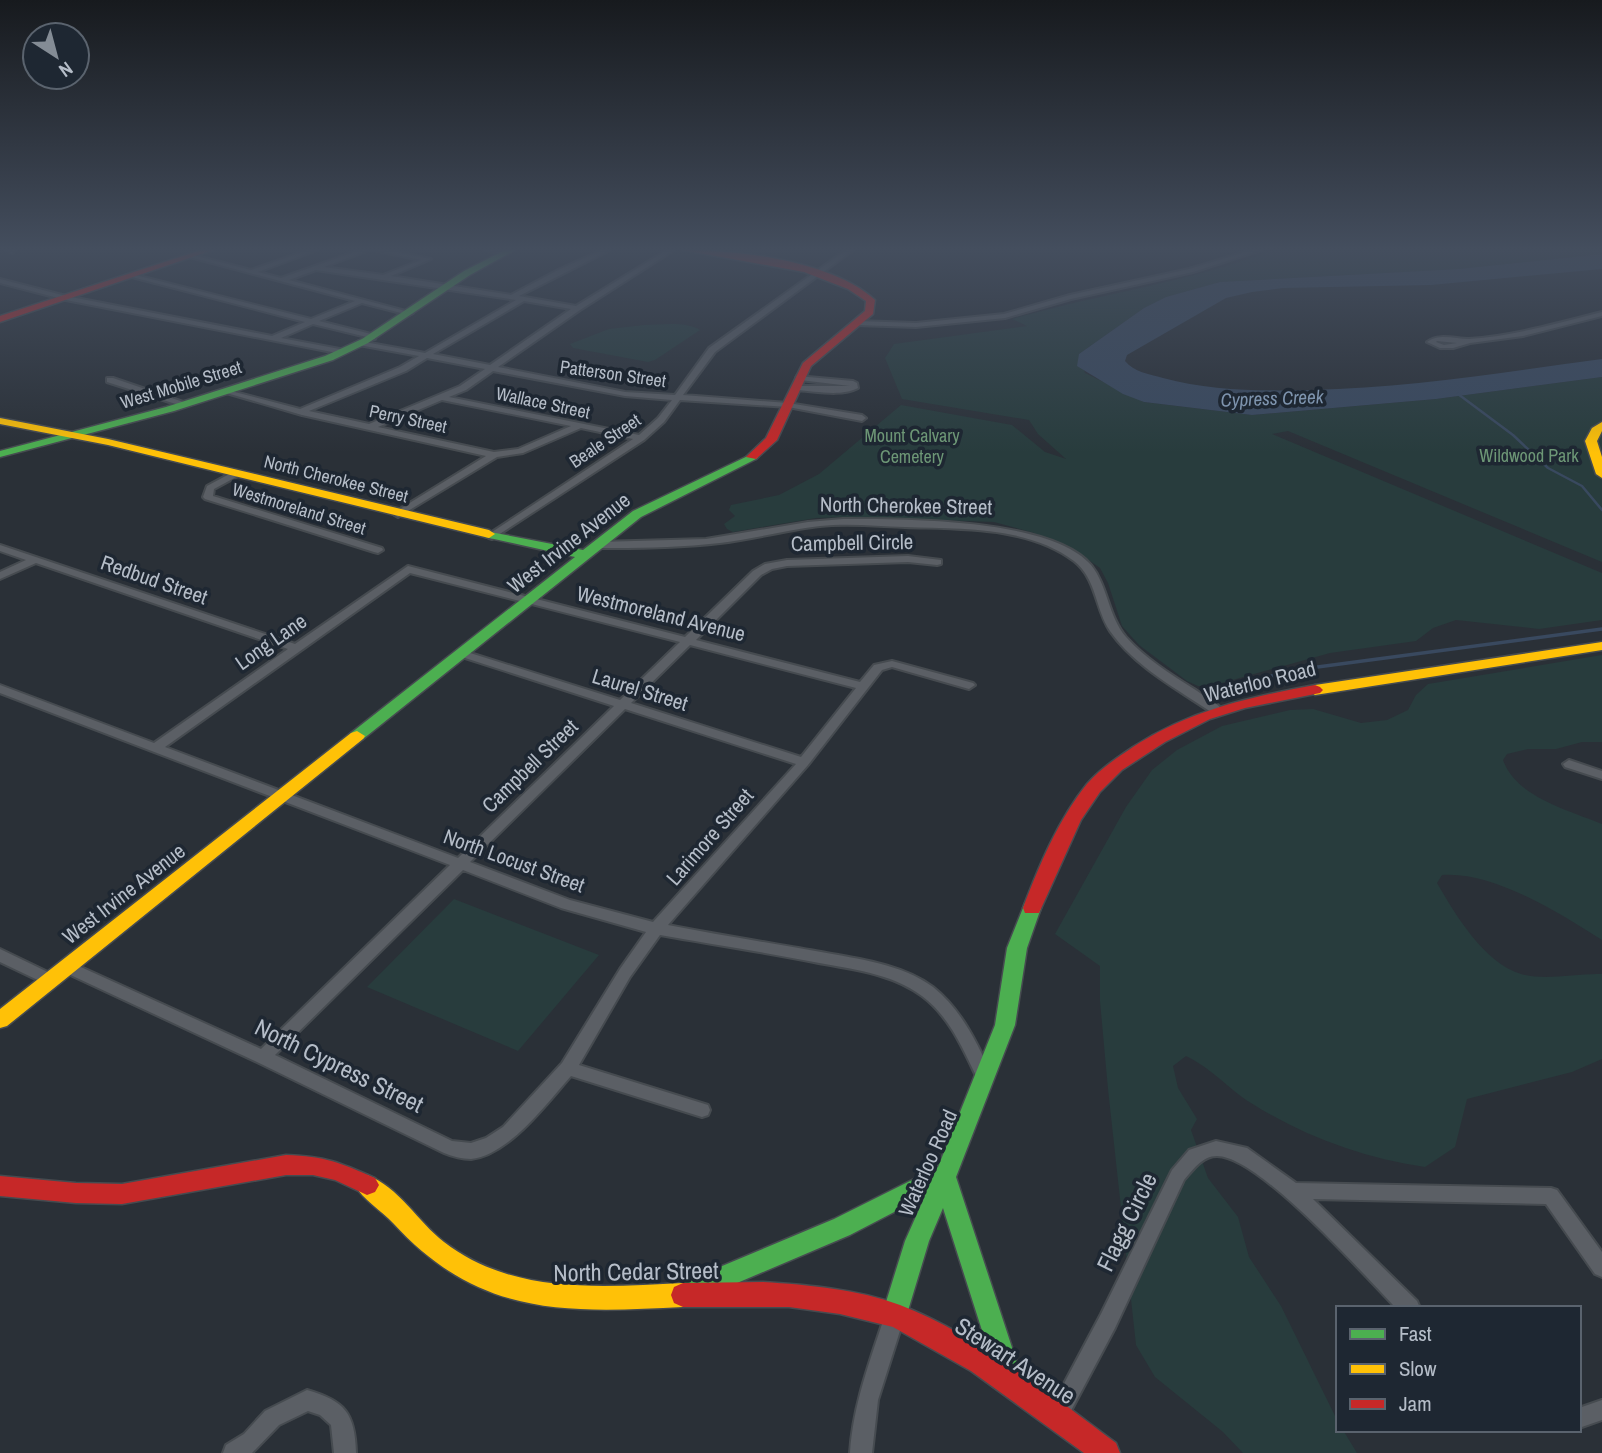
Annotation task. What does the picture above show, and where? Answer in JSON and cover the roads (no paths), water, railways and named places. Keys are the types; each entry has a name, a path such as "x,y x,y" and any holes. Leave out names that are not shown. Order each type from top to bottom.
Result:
{"street":[{"path":"166,318 342,352"},
{"path":"301,318 367,340"},
{"path":"273,339 322,318"},
{"name":"West Mobile Street","path":"0,454 77,436 227,392 342,352 402,318"},
{"path":"302,412 391,376 491,318"},
{"path":"370,427 463,388 563,318"},
{"name":"Beale Street","path":"492,536 641,438 661,420 712,350 757,318"},
{"path":"857,323 863,318"},
{"path":"857,323 882,326 929,325 989,318"},
{"path":"1468,341 1527,333 1587,318"},
{"name":"West Irvine Avenue","path":"0,1020 652,505 747,461 771,440 798,383 817,355 857,323"},
{"name":"Patterson Street","path":"367,340 427,356 625,394 788,405 862,418"},
{"path":"110,380 185,404"},
{"path":"844,381 853,383 854,388 837,390 798,383 844,381"},
{"name":"Perry Street","path":"227,392 302,412 494,455 520,451 579,426"},
{"name":"Wallace Street","path":"439,397 641,438"},
{"name":"North Cherokee Street","path":"0,421 77,436 492,536 592,550 720,540 820,523 995,528 1076,558 1090,569 1098,582 1110,623 1119,636 1142,657 1218,711"},
{"path":"1602,425 1594,430 1590,439 1591,451 1602,474"},
{"path":"398,514 494,455"},
{"name":"Westmoreland Street","path":"235,474 210,488 208,496 378,550"},
{"name":"Redbud Street","path":"0,548 297,648"},
{"name":"Campbell Circle","path":"769,566 908,559 937,562"},
{"path":"0,576 35,560"},
{"name":"Campbell Street","path":"263,1056 757,573 769,566"},
{"name":"Westmoreland Avenue","path":"408,569 863,686"},
{"name":"Long Lane","path":"155,748 408,569"},
{"name":"Waterloo Road","path":"895,1315 917,1241 969,1121 1005,1025 1017,948 1046,869 1084,803 1102,778 1156,740 1218,711 1271,697 1602,646"},
{"name":"Laurel Street","path":"463,654 804,762"},
{"name":"Larimore Street","path":"568,1068 625,974 657,928 804,762 878,667 892,664 970,685"},
{"name":"North Locust Street","path":"0,689 566,904 657,928 769,947 860,965 895,975 927,990 951,1016 970,1043 986,1079"},
{"path":"1569,764 1602,775"},
{"path":"0,955 51,980"},
{"name":"North Cypress Street","path":"67,967 263,1056 450,1148 471,1151 492,1144 509,1132 568,1068"},
{"path":"568,1068 702,1110"},
{"name":"Flagg Circle","path":"1058,1415 1080,1378 1178,1175 1195,1155 1216,1148 1241,1153 1293,1191 1408,1306"},
{"name":"North Cedar Street","path":"0,1186 121,1194 166,1189 256,1169 298,1166 337,1171 370,1187 435,1250 468,1273 507,1289 573,1300 756,1292 802,1294 895,1315"},
{"path":"682,1295 842,1227 944,1175 1010,1381"},
{"path":"1293,1191 1550,1196 1602,1268"},
{"path":"861,1453 861,1435 872,1386 895,1315"},
{"name":"Stewart Avenue","path":"895,1315 952,1345 1010,1381 1106,1453"},
{"path":"234,1453 251,1441 272,1418 307,1400 328,1405 344,1425 345,1453"},
{"path":"1581,1418 1602,1410"}],"water":[{"name":"Cypress Creek","path":"1130,318 1192,318 1127,355 1125,361 1142,372 1181,382 1255,390 1384,386 1602,359 1602,377 1436,399 1252,415 1144,402 1123,394 1077,366 1079,354"}],"waterway":[{"path":"1458,394 1513,435 1548,468 1582,486 1602,510"},
{"path":"1213,691 1295,670 1602,629"}],"park label":[{"name":"Mount Calvary Cemetery","path":"912,446"},
{"name":"Wildwood Park","path":"1529,456"}]}
